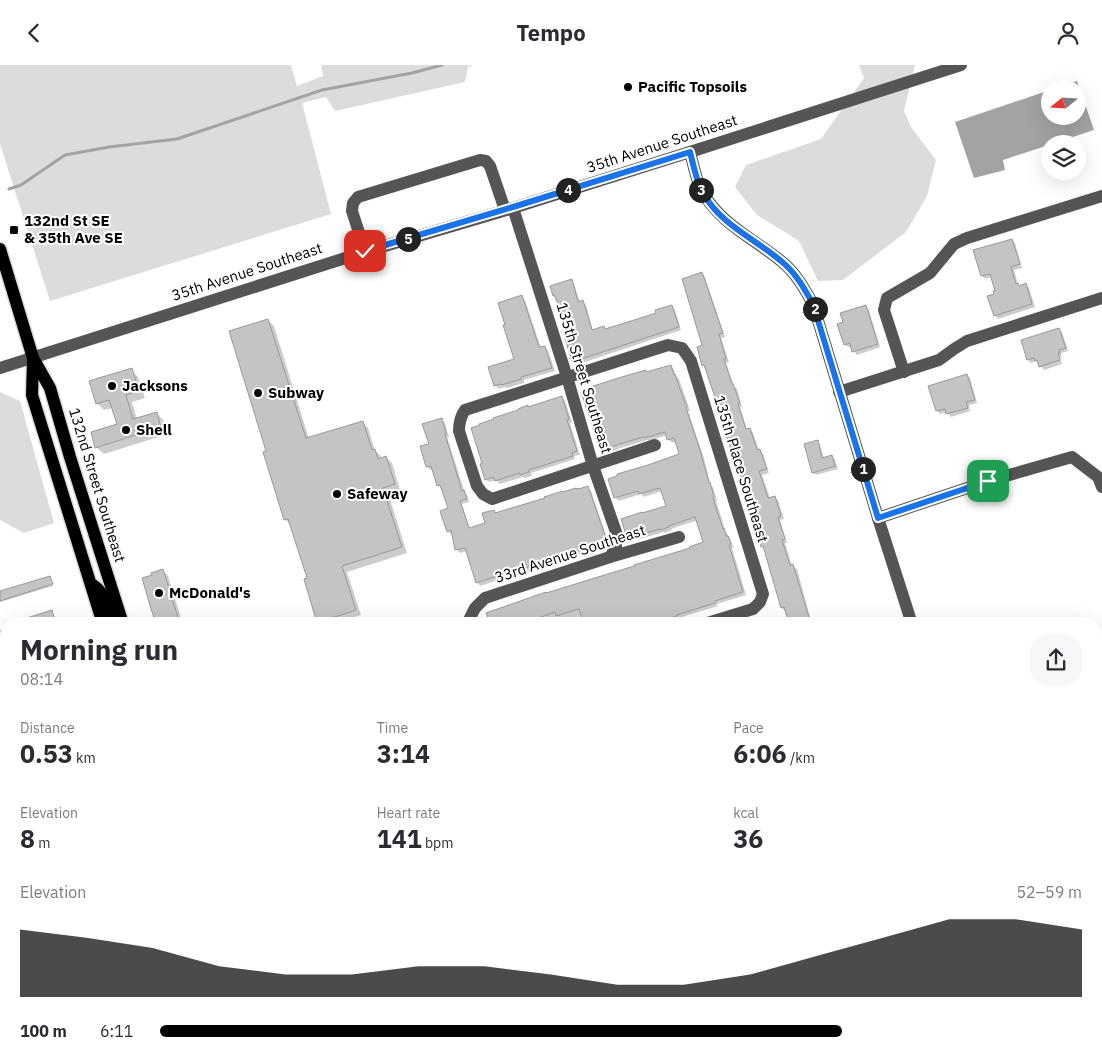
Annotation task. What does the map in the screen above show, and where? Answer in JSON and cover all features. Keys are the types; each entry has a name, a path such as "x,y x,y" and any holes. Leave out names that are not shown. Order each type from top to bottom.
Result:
{"main road":[{"name":"132nd Street Southeast","path":"0,249 33,358 50,388 121,617"},
{"name":"132nd Street Southeast","path":"33,358 32,395 101,617"},
{"path":"91,584 102,593 111,617"}],"street":[{"name":"35th Avenue Southeast","path":"0,368 365,251 509,209 962,65"},
{"path":"690,152 702,192 716,210 737,230 782,261 800,281 813,304 910,617"},
{"name":"135th Street Southeast","path":"365,251 352,211 353,203 358,197 480,159 486,161 509,209 568,377 593,465 616,532 616,547 610,557"},
{"path":"904,372 884,310 887,298 930,273 954,244 967,238 1102,196"},
{"path":"840,392 939,360 967,341 1102,299"},
{"name":"135th Place Southeast","path":"568,377 668,345 682,348 690,361 763,594 760,602 753,609 727,617"},
{"path":"568,377 465,410 460,416 459,431 477,486 483,494 492,499 654,445"},
{"path":"878,518 988,481 1072,457 1098,477 1102,487"},
{"name":"33rd Avenue Southeast","path":"470,617 475,608 486,598 610,557 679,537"}],"shaded area":[{"path":"0,65 291,65 297,86 323,76 321,65 473,65 468,67 465,82 335,111 326,97 302,103 331,214 50,301 0,144"},
{"path":"859,65 915,65 904,111 911,127 936,160 927,196 906,232 843,280 818,281 799,241 757,215 735,187 746,165 821,139 864,78"},
{"path":"1041,93 1041,125 1086,125 1086,107 1094,130 1079,135 1041,135 1041,147 1003,160 1005,170 974,178 955,122"},
{"path":"0,392 20,401 54,523 24,533 0,520"}],"building":[{"path":"1012,239 1020,264 1011,267 1016,284 1018,283 1019,286 1026,283 1032,304 994,316 987,296 994,294 993,291 995,291 990,274 981,276 973,250"},
{"path":"702,272 723,333 719,334 726,359 724,359 740,403 738,404 746,429 750,428 757,450 760,449 767,469 759,471 768,498 775,496 781,516 778,517 785,539 782,540 790,565 793,564 809,617 787,617 784,607 781,608 763,546 761,547 743,492 742,481 722,418 704,365 702,366 697,347 702,345 682,279"},
{"path":"572,279 578,302 583,300 592,330 604,326 605,329 631,321 656,313 655,310 672,305 679,327 572,362 565,338 568,337 558,304 550,286"},
{"path":"522,295 539,347 545,346 552,368 494,386 488,367 514,359 498,303"},
{"path":"866,305 878,344 852,352 850,343 844,345 837,324 843,322 840,313"},
{"path":"268,319 306,438 363,421 372,450 375,449 378,459 386,456 395,484 383,488 402,547 342,566 356,610 335,617 315,617 304,579 307,578 288,519 284,520 263,452 266,451 229,331"},
{"path":"1059,328 1066,348 1059,350 1060,360 1039,367 1037,360 1035,361 1034,358 1027,360 1021,340"},
{"path":"671,365 675,374 687,407 723,529 731,544 729,545 743,592 674,617 582,617 579,609 556,616 555,612 541,617 487,617 486,613 546,592 634,566 703,542 695,517 660,530 635,536 634,532 626,535 621,519 666,506 660,488 639,494 638,491 614,498 608,479 617,476 617,474 679,454 674,438 667,440 665,432 600,450 581,392 590,389 590,387 625,376 646,370 646,372"},
{"path":"132,368 139,391 126,395 133,419 157,412 161,427 95,448 91,432 117,424 109,400 96,404 89,381"},
{"path":"967,374 975,400 966,402 968,408 946,414 945,409 936,411 928,386"},
{"path":"562,396 577,451 572,453 573,456 529,470 529,472 520,475 520,473 495,481 493,477 485,480 480,464 482,463 471,428 528,405 528,407"},
{"path":"442,418 462,491 464,490 467,499 460,501 469,528 485,523 482,513 494,510 495,513 563,491 588,486 606,538 601,540 602,543 476,583 465,548 455,550 451,530 447,532 440,511 448,508 440,485 437,486 431,466 426,467 420,446 429,444 422,424"},
{"path":"818,440 822,458 832,455 835,466 812,473 804,444"},
{"name":"McDonald's","path":"163,569 178,617 154,617 142,578 152,575 151,573"},
{"path":"50,576 53,584 0,601 0,591"},
{"path":"52,610 54,617 30,617"}],"waterway":[{"path":"9,189 21,185 65,155 109,147 177,139 322,90 412,73 442,65"}],"place":[{"name":"Pacific Topsoils","path":"628,87"},
{"name":"132nd St SE & 35th Ave SE","path":"14,230"},
{"name":"Jacksons","path":"112,386"},
{"name":"Subway","path":"258,393"},
{"name":"Shell","path":"126,430"},
{"name":"Safeway","path":"337,494"},
{"name":"McDonald's","path":"159,593"}],"route":[{"path":"365,251 690,152 702,192 716,210 737,230 782,261 800,281 813,304 878,518 988,481"}]}
